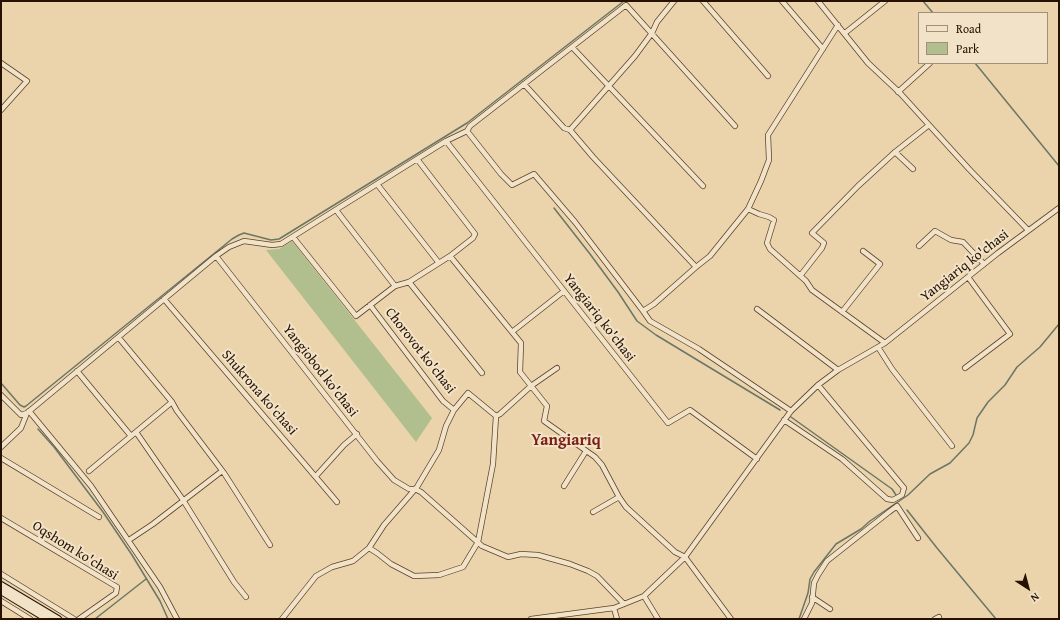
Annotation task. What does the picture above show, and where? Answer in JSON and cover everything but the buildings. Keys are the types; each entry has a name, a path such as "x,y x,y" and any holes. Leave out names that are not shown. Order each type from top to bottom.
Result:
{"main road":[{"path":"1,584 58,619"},
{"path":"1,591 47,619"}],"street":[{"path":"570,130 635,56 652,33 657,22 674,1"},
{"path":"703,1 768,76"},
{"path":"782,1 823,49"},
{"path":"818,1 868,63 898,92 1028,230"},
{"path":"845,33 885,1"},
{"path":"1,395 21,415 28,412 216,256 229,247 244,241 272,245 281,244 446,141 467,131 470,126 626,5 735,126"},
{"path":"643,311 654,304 710,256 748,209 762,180 769,160 768,135 838,25"},
{"path":"572,47 703,186"},
{"path":"1,63 27,81 1,110"},
{"path":"898,92 929,64"},
{"path":"524,84 564,128 570,130 593,157 696,267"},
{"path":"800,276 822,248 824,242 812,233 858,186 895,152 929,125"},
{"path":"467,131 501,174 512,185 534,174 575,222 650,322 699,349 791,411"},
{"name":"Yangiariq ko'chasi","path":"446,141 668,423 690,410 757,458"},
{"path":"895,152 913,170"},
{"path":"293,237 356,316 395,286 409,282 450,256 473,238 475,234 417,159"},
{"path":"377,184 439,263"},
{"name":"Yangiariq ko'chasi","path":"784,420 791,411 818,385 838,370 885,342 1028,230 1059,208"},
{"path":"748,209 754,213 774,220 767,243 770,249 806,281 812,290 885,342"},
{"name":"Chorovot ko'chasi","path":"336,210 395,286"},
{"path":"919,246 934,231 951,240 963,242 984,264"},
{"path":"842,312 880,264 862,252"},
{"name":"Yangiobod ko'chasi","path":"216,256 377,461 394,480 409,489 415,489 421,492 482,546 508,557 521,554 538,555 588,571 597,576 624,604"},
{"path":"450,256 521,343 520,372 547,406 544,421 595,457 602,465 626,507 675,552 685,556 731,619"},
{"path":"965,368 1010,334 968,277"},
{"path":"409,282 482,373"},
{"path":"512,332 564,291"},
{"name":"Shukrona ko'chasi","path":"164,299 337,502"},
{"name":"Chorovot ko'chasi","path":"370,306 443,401 454,410"},
{"path":"757,309 838,370"},
{"path":"119,338 172,402 222,471 270,546"},
{"path":"878,347 892,369 952,446"},
{"path":"496,416 531,386 557,368"},
{"path":"77,371 131,436"},
{"path":"532,619 614,608 644,596 685,556 784,420 842,459 886,499 893,500 902,495 904,488 818,385"},
{"path":"282,619 316,576 332,567 353,561 369,548 384,525 415,489 439,450 446,426 454,410 468,393 496,416"},
{"path":"90,471 172,402"},
{"path":"1,447 21,428 28,412"},
{"path":"28,412 91,486 160,587 177,619"},
{"path":"369,548 391,564 414,576 439,576 463,568 478,542 493,464 496,416"},
{"path":"136,432 183,500 234,582 246,597"},
{"path":"316,476 357,434"},
{"path":"564,486 586,451"},
{"path":"1,458 99,517"},
{"path":"129,540 153,524 222,471"},
{"path":"593,512 619,497"},
{"path":"804,619 812,604 816,579 828,561 897,506 918,538"},
{"name":"Oqshom ko'chasi","path":"1,518 117,587 116,594 79,619"},
{"path":"1,574 74,619"},
{"path":"644,596 658,619"},
{"path":"812,597 830,609"},
{"path":"1,601 30,619"},
{"path":"614,608 618,619"}],"green space":[{"path":"292,241 432,418 416,442 266,250 279,249"}],"waterway":[{"path":"1,383 20,405 24,407 26,406 232,239 244,233 271,240 279,239 467,123 624,1"},
{"path":"923,1 932,12"},
{"path":"976,64 1059,166"},
{"path":"554,208 618,292 637,321 656,335 780,410"},
{"path":"799,619 808,593 810,579 836,544 861,529 870,521 908,495 930,474 950,463 969,443 973,435 977,418 988,402 1005,385 1017,367 1040,347 1059,324"},
{"path":"791,417 892,489 896,495"},
{"path":"38,429 54,447 103,512 132,555 160,601 168,619"},
{"path":"907,510 996,619"},
{"path":"95,619 146,579"}],"district":[{"name":"Yangiariq","path":"566,441"}]}
